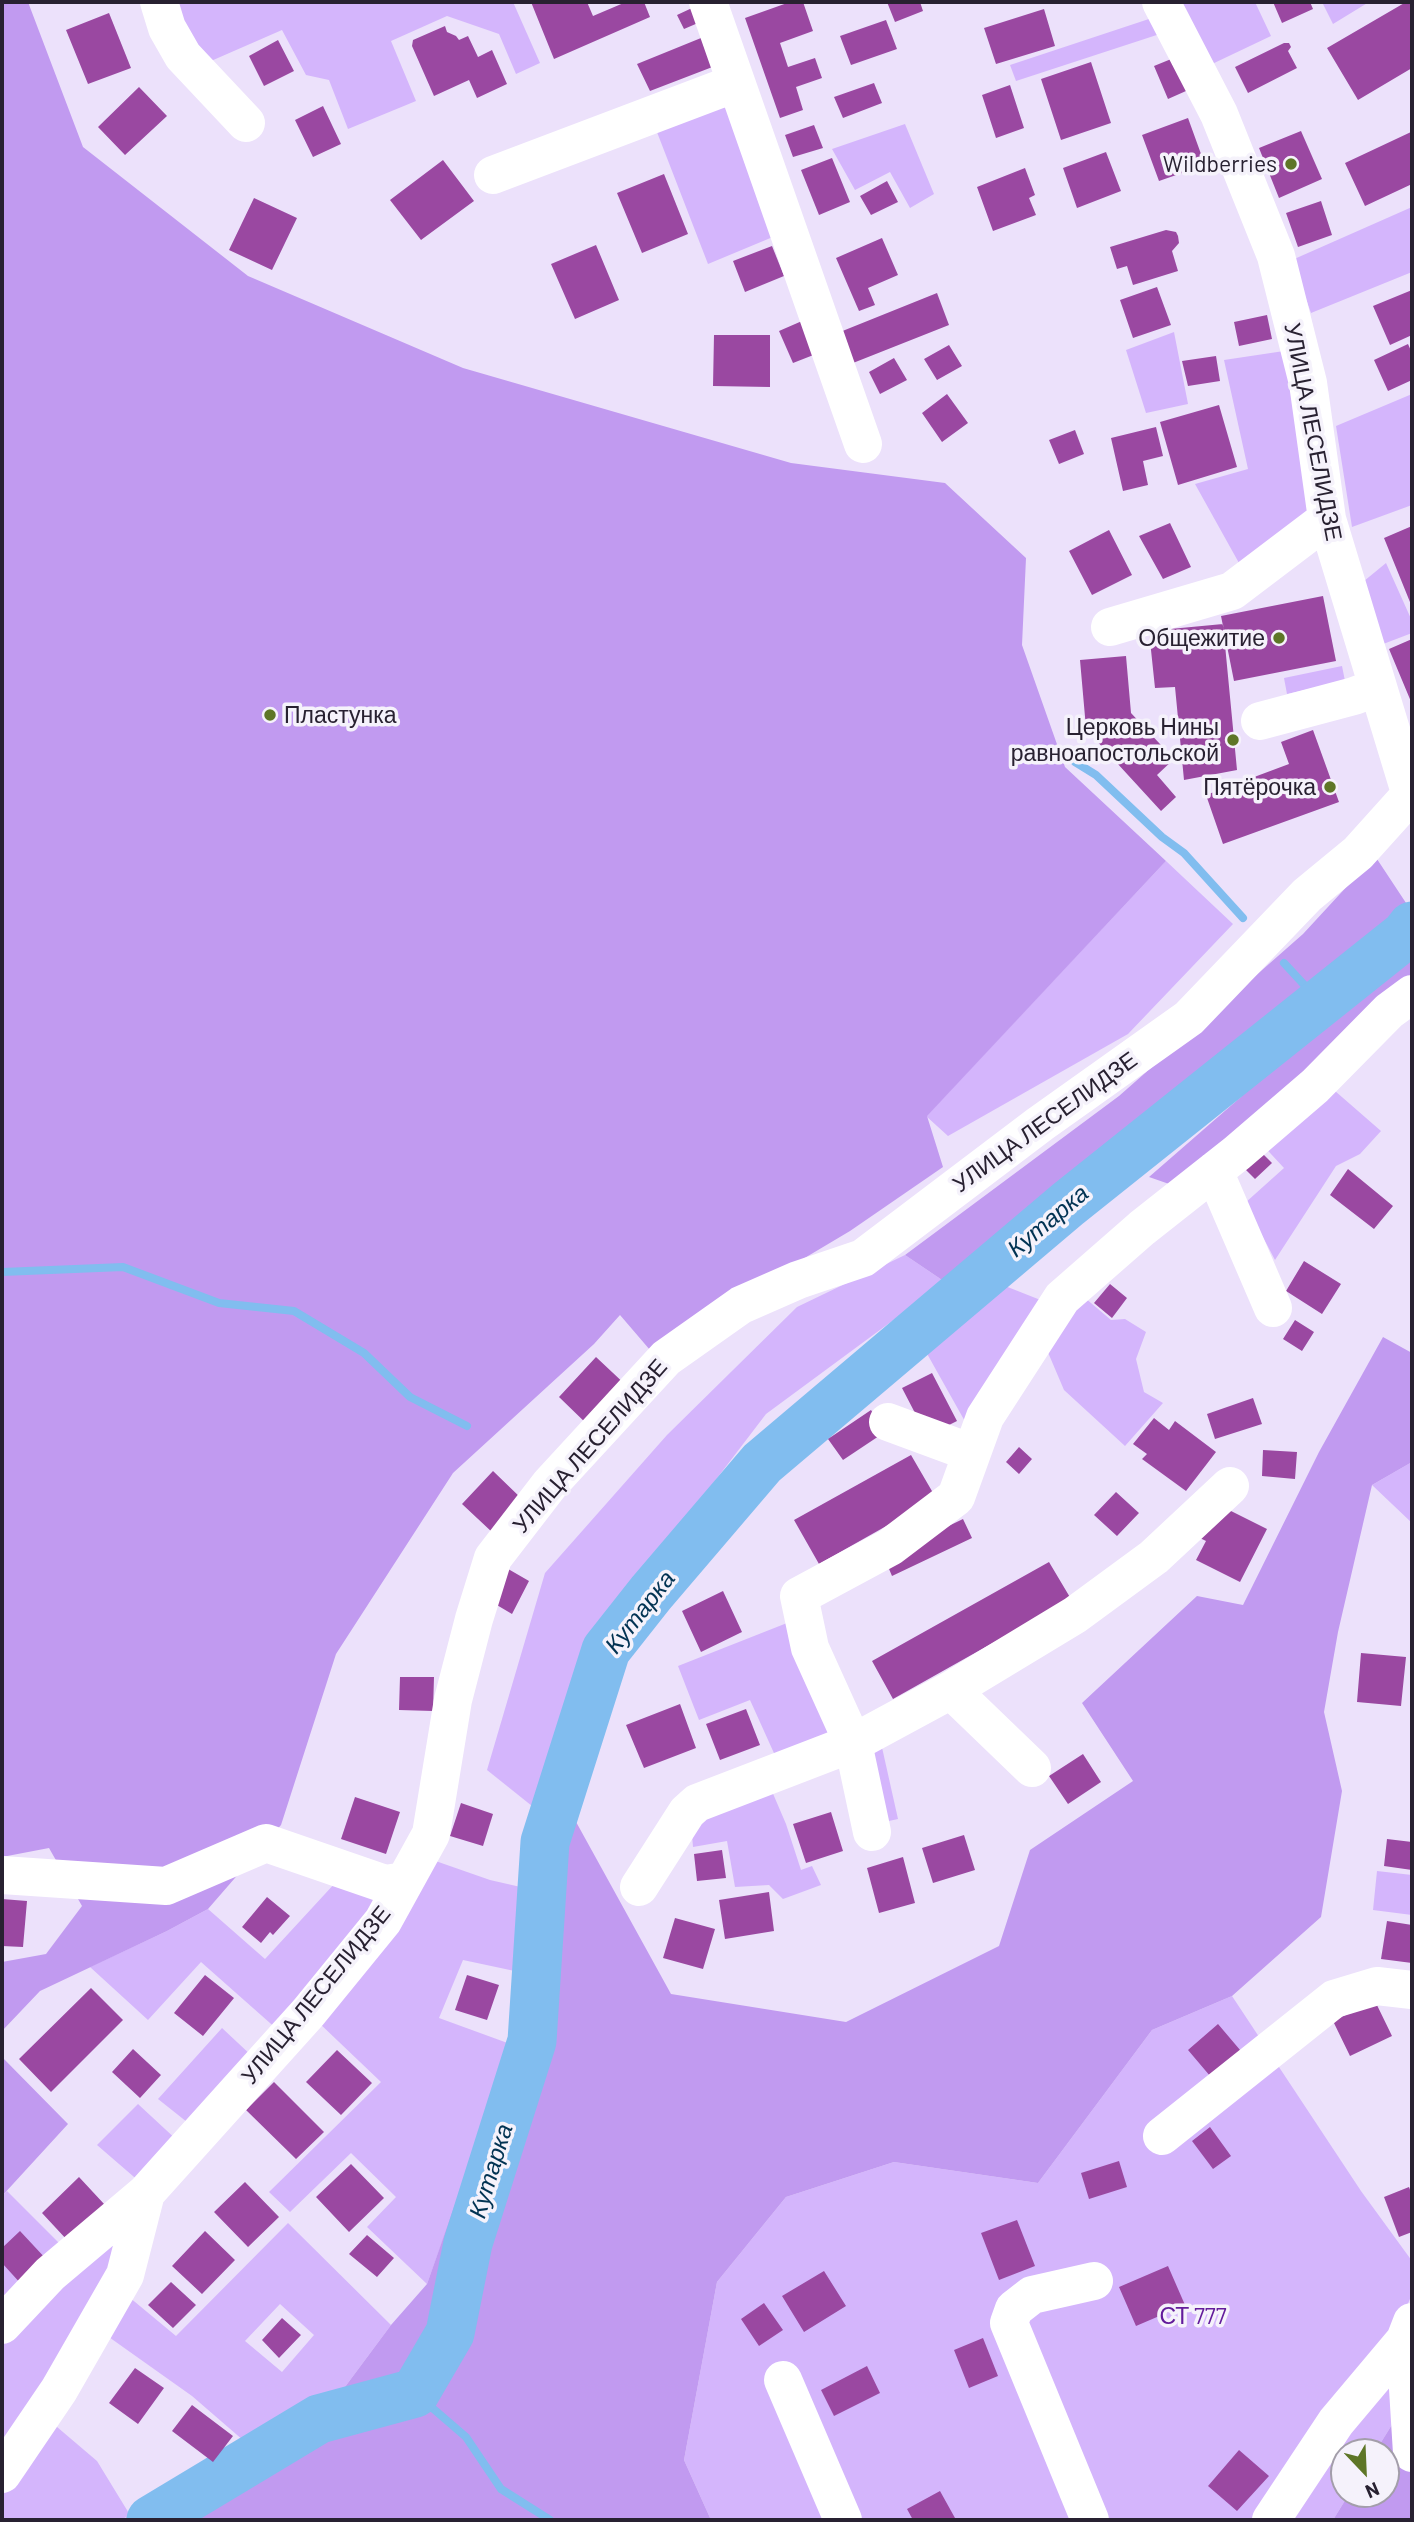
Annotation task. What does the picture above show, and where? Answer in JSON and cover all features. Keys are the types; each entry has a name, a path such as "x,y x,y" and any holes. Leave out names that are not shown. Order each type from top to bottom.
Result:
{"street":[{"path":"159,2 167,28 183,56 246,123"},
{"path":"708,2 863,444"},
{"name":"УЛИЦА ЛЕСЕЛИДЗЕ","path":"2,2325 50,2274 146,2193 308,2014 383,1921 431,1833 453,1700 493,1558 550,1484 666,1358 741,1305 798,1280 863,1258 1040,1124 1189,1018 1307,895 1358,853 1412,795 1327,519 1308,383 1276,256 1219,114 1161,2"},
{"path":"493,175 736,82"},
{"path":"1110,627 1232,591 1327,519"},
{"path":"1260,721 1378,687"},
{"path":"872,1832 853,1743 810,1648 799,1596 890,1547 956,1497 985,1417 1062,1298 1142,1228 1315,1086 1389,1011 1412,994"},
{"path":"1214,1171 1272,1308"},
{"path":"888,1422 972,1453"},
{"path":"639,1887 687,1812 696,1803 853,1743 951,1690 1075,1615 1154,1556 1230,1486"},
{"path":"951,1690 1032,1768"},
{"path":"2,1875 166,1886 266,1843 385,1884 405,1881"},
{"path":"1162,2136 1334,1999 1377,1986 1412,1990"},
{"name":"УЛИЦА ЛЕСЕЛИДЗЕ","path":"2,2473 59,2390 125,2275 146,2193"},
{"path":"1090,2520 1009,2323 1014,2309 1032,2295 1094,2281"},
{"path":"1409,2331 1412,2453"},
{"path":"1271,2520 1336,2422 1409,2331"},
{"path":"783,2380 843,2520"}],"green space":[{"path":"177,2 513,2 540,63 516,74 499,34 447,16 391,41 416,101 348,129 329,80 306,75 282,30 211,61 192,44"},
{"path":"1181,2 1255,2 1271,36 1210,65"},
{"path":"1322,2 1369,2 1333,24"},
{"path":"1164,14 1172,30 1016,81 1010,65"},
{"path":"729,97 780,234 708,264 655,127"},
{"path":"905,124 934,194 910,208 890,172 855,190 832,149"},
{"path":"1412,207 1412,272 1311,313 1292,260"},
{"path":"1174,332 1188,404 1146,413 1126,350"},
{"path":"1284,351 1316,510 1244,572 1195,484 1248,469 1224,360"},
{"path":"1412,394 1412,505 1352,527 1336,426"},
{"path":"1386,563 1412,621 1412,633 1378,646 1358,586"},
{"path":"1342,666 1345,681 1287,694 1284,678"},
{"path":"1166,861 1233,924 1128,1034 948,1136 926,1116"},
{"path":"1327,1084 1381,1131 1360,1154 1336,1166 1275,1260 1245,1203 1284,1168 1258,1140"},
{"path":"905,1255 945,1282 766,1414 579,1659 532,1806 487,1770 545,1573 667,1435 797,1307"},
{"path":"995,1282 1043,1301 967,1425 921,1343"},
{"path":"1078,1292 1111,1320 1125,1319 1146,1332 1136,1359 1144,1392 1163,1403 1125,1446 1064,1390 1044,1343"},
{"path":"1412,1462 1412,1523 1372,1485"},
{"path":"787,1623 842,1735 778,1762 750,1700 699,1720 678,1666"},
{"path":"881,1743 898,1819 875,1824 860,1748"},
{"path":"768,1782 786,1824 801,1870 812,1866 821,1885 783,1899 769,1885 735,1887 727,1841 693,1847 691,1823"},
{"path":"427,1858 490,1880 525,1888 524,1973 463,1960 439,2018 513,2045 427,2284 367,2227 396,2197 351,2153 290,2212 269,2192 381,2082 317,2021"},
{"path":"1377,1871 1412,1875 1412,1915 1373,1910"},
{"path":"336,1882 378,1901 279,2031 201,1962 148,2020 90,1967 208,1909 265,1959"},
{"name":"СТ 777","path":"1232,1996 1361,2191 1412,2261 1412,2294 1402,2318 1393,2423 1384,2438 1330,2438 1330,2508 1340,2508 1333,2520 711,2520 684,2460 717,2282 786,2197 894,2162 1038,2183 1152,2030"},
{"path":"222,2028 253,2057 192,2126 158,2099"},
{"path":"138,2104 179,2142 141,2183 97,2145"},
{"path":"7,2191 78,2262 128,2216 119,2270 2,2446 2,2196"},
{"path":"288,2223 391,2325 333,2403 251,2447 192,2396 99,2330 123,2292 176,2336","holes":["280,2304 314,2335 282,2372 245,2341"]},
{"path":"50,2421 97,2461 130,2515 121,2520 2,2520 2,2493"}],"shaded area":[{"path":"2,2 28,2 83,147 248,276 463,368 791,463 945,483 1026,558 1022,645 1065,767 1166,861 927,1116 943,1167 850,1231 650,1350 620,1315 594,1344 453,1473 336,1654 281,1825 208,1909 40,1991 2,2031 2,1962 46,1954 82,1906 49,1848 2,1857"},
{"path":"1375,856 1410,909 1386,932 945,1282 905,1255 1119,1096 1303,934"},
{"path":"1412,948 1412,986 1172,1185 1149,1177"},
{"path":"1383,1337 1412,1353 1412,1462 1372,1485 1338,1632 1324,1712 1342,1791 1321,1917 1232,1996 1152,2030 1038,2183 894,2162 786,2197 717,2282 684,2460 711,2520 122,2520 333,2403 391,2325 427,2284 503,2068 524,2019 552,1998 560,1836 575,1820 671,1994 846,2022 999,1946 1030,1850 1133,1781 1082,1703 1197,1596 1243,1605 1319,1452"},
{"path":"2,2057 68,2124 2,2196"},
{"path":"1393,2423 1412,2434 1412,2520 1333,2520 1340,2508 1400,2508 1400,2438 1384,2438"}],"building":[{"path":"531,2 587,2 593,16 626,2 644,2 650,17 554,59"},
{"path":"790,2 803,2 813,31 780,43 788,67 815,58 822,78 796,87 803,110 780,118 745,18"},
{"path":"887,2 920,2 923,11 895,22"},
{"path":"1273,2 1310,2 1313,9 1282,23"},
{"path":"1406,2 1412,2 1412,68 1358,100 1327,48"},
{"path":"692,8 698,23 684,29 677,15"},
{"path":"1044,9 1055,46 996,64 984,28"},
{"path":"109,13 131,68 88,84 66,30"},
{"path":"886,20 897,49 851,65 840,36"},
{"path":"445,26 447,32 459,40 468,36 478,57 492,50 507,84 477,98 469,80 434,96 412,46 413,40"},
{"path":"701,38 715,66 650,91 637,64"},
{"path":"278,40 294,71 264,86 249,56"},
{"path":"1289,43 1291,47 1288,51 1297,68 1248,93 1235,67"},
{"path":"1181,55 1195,87 1168,99 1154,66"},
{"path":"1091,62 1111,123 1061,140 1041,79"},
{"path":"874,83 882,103 843,118 834,97"},
{"path":"1010,85 1024,128 996,138 982,95"},
{"path":"139,87 167,116 125,155 98,127"},
{"path":"323,106 341,144 313,157 295,120"},
{"path":"1188,118 1205,165 1159,181 1142,135"},
{"path":"814,125 823,148 793,157 785,135"},
{"name":"Wildberries","path":"1301,131 1322,179 1279,198 1259,148"},
{"path":"1411,132 1412,184 1365,206 1345,163"},
{"path":"1106,152 1121,191 1077,208 1063,168"},
{"path":"832,158 850,202 819,215 801,170"},
{"path":"443,160 474,201 421,240 390,200"},
{"path":"1025,168 1035,195 1029,198 1036,215 993,231 977,187"},
{"path":"664,174 688,234 642,253 617,193"},
{"path":"887,181 898,202 871,215 860,196"},
{"path":"254,198 297,218 272,270 229,250"},
{"path":"1321,201 1332,235 1298,247 1286,213"},
{"path":"1166,230 1176,232 1178,236 1179,243 1172,251 1178,271 1133,285 1127,266 1117,269 1110,247"},
{"path":"882,238 898,275 868,288 875,305 859,311 836,258"},
{"path":"596,245 619,300 575,319 551,264"},
{"path":"772,246 784,276 745,292 733,261"},
{"path":"1157,287 1171,325 1133,338 1120,300"},
{"path":"1412,290 1412,335 1390,345 1373,306"},
{"path":"937,293 949,325 853,363 840,332"},
{"path":"1267,315 1272,339 1239,346 1234,322"},
{"path":"802,321 816,354 793,363 779,331"},
{"path":"714,335 770,335 770,387 713,386"},
{"path":"1408,344 1412,353 1412,380 1388,391 1374,360"},
{"path":"949,345 962,366 937,380 924,359"},
{"path":"1216,356 1220,381 1188,386 1182,361"},
{"path":"894,358 907,380 880,394 869,372"},
{"path":"947,394 968,423 942,442 922,413"},
{"path":"1219,405 1237,467 1178,485 1160,422"},
{"path":"1156,427 1163,456 1143,461 1148,485 1123,491 1111,438"},
{"path":"1075,430 1084,454 1059,464 1049,440"},
{"path":"1170,523 1191,567 1163,579 1139,536"},
{"path":"1412,526 1412,607 1384,538"},
{"path":"1109,530 1132,575 1092,595 1069,551"},
{"name":"Общежитие","path":"1323,596 1336,661 1234,681 1221,616"},
{"path":"1223,624 1237,770 1184,780 1175,687 1155,688 1149,631"},
{"path":"1412,639 1412,704 1389,649"},
{"path":"1126,656 1131,713 1174,759 1157,775 1176,797 1161,811 1094,738 1105,726 1086,728 1080,660"},
{"path":"1313,730 1339,802 1223,844 1206,795 1289,764 1281,742"},
{"path":"1255,1146 1272,1163 1255,1179 1238,1162"},
{"path":"1348,1169 1393,1206 1374,1229 1330,1195"},
{"path":"1304,1261 1341,1284 1322,1314 1286,1291"},
{"path":"1110,1284 1127,1298 1112,1318 1094,1303"},
{"path":"1295,1320 1314,1332 1302,1351 1283,1339"},
{"path":"596,1357 629,1388 591,1428 559,1397"},
{"path":"932,1373 957,1421 927,1436 902,1388"},
{"path":"1253,1398 1262,1424 1215,1439 1207,1414"},
{"path":"871,1410 885,1432 843,1460 828,1439"},
{"path":"1154,1418 1169,1430 1175,1421 1216,1452 1186,1491 1142,1459 1147,1454 1133,1444"},
{"path":"1019,1447 1032,1459 1019,1474 1006,1462"},
{"path":"1263,1450 1297,1452 1295,1479 1262,1476"},
{"path":"911,1455 936,1498 819,1564 794,1520"},
{"path":"493,1471 523,1500 493,1533 462,1504"},
{"path":"1116,1492 1139,1513 1117,1536 1094,1515"},
{"path":"1223,1507 1267,1529 1240,1582 1196,1560 1206,1541 1200,1538"},
{"path":"963,1519 972,1538 892,1576 884,1557"},
{"path":"1049,1562 1071,1599 893,1699 872,1661"},
{"path":"503,1566 529,1581 512,1614 485,1598"},
{"path":"723,1591 742,1632 701,1652 682,1611"},
{"path":"1361,1653 1406,1657 1401,1706 1357,1702"},
{"path":"400,1677 434,1677 433,1711 399,1710"},
{"path":"680,1704 696,1748 644,1768 626,1725"},
{"path":"746,1709 760,1745 720,1760 706,1724"},
{"path":"1083,1754 1101,1782 1068,1804 1049,1776"},
{"path":"355,1797 400,1812 386,1854 341,1839"},
{"path":"461,1803 493,1814 483,1846 450,1836"},
{"path":"831,1812 843,1851 806,1863 793,1824"},
{"path":"964,1835 975,1870 933,1883 922,1848"},
{"path":"1387,1839 1412,1842 1412,1870 1384,1866"},
{"path":"722,1850 726,1878 697,1881 694,1854"},
{"path":"903,1857 915,1903 879,1913 867,1868"},
{"path":"769,1892 774,1931 725,1939 719,1900"},
{"path":"267,1897 290,1916 273,1935 270,1932 261,1943 242,1927"},
{"path":"2,1899 27,1901 23,1947 2,1946"},
{"path":"675,1918 715,1929 703,1969 663,1958"},
{"path":"1387,1921 1412,1925 1412,1963 1381,1959"},
{"path":"205,1975 234,1998 203,2036 174,2013"},
{"path":"467,1975 499,1985 487,2020 455,2010"},
{"path":"91,1988 123,2020 51,2092 19,2059"},
{"path":"1375,2001 1392,2036 1350,2056 1333,2021"},
{"path":"1218,2024 1246,2057 1216,2083 1188,2050"},
{"path":"133,2049 161,2075 140,2098 112,2072"},
{"path":"337,2050 372,2083 341,2115 306,2082"},
{"path":"274,2082 324,2132 296,2159 246,2110"},
{"path":"1210,2127 1231,2156 1213,2169 1192,2141"},
{"path":"1119,2161 1127,2187 1089,2199 1081,2173"},
{"path":"351,2164 384,2198 349,2232 316,2197"},
{"path":"79,2177 105,2205 68,2241 42,2213"},
{"path":"245,2182 279,2217 248,2247 214,2212"},
{"path":"1409,2187 1412,2195 1412,2232 1399,2237 1384,2197"},
{"path":"1017,2220 1035,2266 999,2280 981,2233"},
{"path":"20,2231 47,2260 22,2285 2,2263 2,2248"},
{"path":"205,2231 235,2260 202,2294 172,2266"},
{"path":"367,2235 394,2258 377,2277 349,2254"},
{"path":"1168,2266 1185,2305 1136,2326 1119,2287"},
{"path":"824,2271 846,2306 804,2332 782,2296"},
{"path":"171,2282 196,2305 173,2328 148,2305"},
{"path":"764,2303 783,2330 759,2346 741,2319"},
{"path":"282,2318 301,2335 279,2358 262,2340"},
{"path":"983,2338 998,2376 969,2388 954,2350"},
{"path":"867,2366 880,2393 834,2416 821,2390"},
{"path":"135,2368 164,2388 138,2424 109,2403"},
{"path":"192,2405 233,2436 213,2462 172,2431"},
{"path":"1239,2450 1269,2476 1237,2511 1208,2486"},
{"path":"940,2491 955,2518 913,2520 907,2509"}],"waterway":[{"path":"1075,762 1096,775 1162,837 1184,853 1243,918"},
{"name":"Кутарка","path":"151,2520 319,2419 415,2393 450,2333 468,2243 532,2041 545,1842 606,1650 651,1593 762,1463 1068,1204 1405,935 1412,926"},
{"path":"1284,963 1321,1003"},
{"path":"2,1272 123,1267 219,1303 294,1311 364,1353 410,1397 467,1426"},
{"path":"415,2393 466,2437 501,2489 550,2520"}],"place":[{"name":"Wildberries","path":"1291,164"},
{"name":"Общежитие","path":"1279,638"},
{"name":"Пластунка","path":"270,715"},
{"name":"Церковь Нины равноапостольской","path":"1233,740"},
{"name":"Пятёрочка","path":"1330,787"}]}
